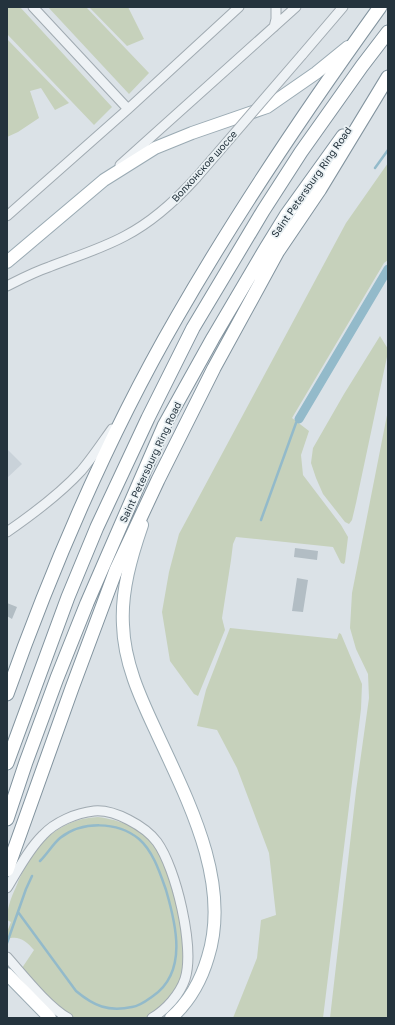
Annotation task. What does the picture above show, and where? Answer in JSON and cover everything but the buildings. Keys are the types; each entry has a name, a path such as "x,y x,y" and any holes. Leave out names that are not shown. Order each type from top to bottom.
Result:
{"highway":[{"path":"7,694 54,570 93,483 131,402 176,318 286,140 380,7"},
{"name":"Saint Petersburg Ring Road","path":"7,763 68,597 97,527 148,418 193,328 263,211 301,152 388,32"},
{"name":"Saint Petersburg Ring Road","path":"7,819 52,692 87,603 164,426 213,338 287,214 388,73"},
{"path":"7,870 64,709 116,570 158,480 214,368 278,252 320,189 388,77"}],"main road":[{"path":"7,262 104,180 155,148 192,133 267,107 316,73 358,38"},
{"path":"158,480 131,559 125,589 123,626 128,659 136,688 179,783 200,834 209,865 214,892 215,917 212,945 205,968 195,991 181,1009 171,1018"},
{"path":"10,968 50,1018"}],"street":[{"path":"33,7 128,109"},
{"path":"7,216 128,109 239,7"},
{"path":"274,27 276,7"},
{"path":"104,180 296,7"},
{"name":"Волхонское шоссе","path":"7,286 48,267 79,256 126,236 154,217 179,197 343,7"},
{"path":"7,532 48,501 80,472 93,457 131,402"},
{"path":"7,888 30,851 43,835 64,820 79,814 95,811 111,812 128,819 142,828 157,841 166,857 174,878 184,919 187,943 187,965 185,979 176,996 161,1013 152,1018"},
{"path":"10,968 61,1014 68,1018"}],"shaded area":[{"path":"7,449 22,464 7,478"}],"green space":[{"path":"7,7 20,7 112,107 94,125 7,34"},
{"path":"48,7 86,7 149,73 129,94"},
{"path":"89,7 128,7 144,39 127,46"},
{"path":"7,39 69,103 55,110 41,88 30,91 39,118 18,132 7,137"},
{"path":"388,163 388,260 384,263 292,418 309,431 301,455 303,475 341,525 348,537 345,562 344,564 341,563 333,547 236,537 233,544 222,618 225,630 198,696 194,694 170,661 162,612 169,572 179,534 346,223"},
{"path":"380,336 388,349 388,352 356,503 352,520 349,524 345,522 323,494 311,463 313,448"},
{"path":"388,410 388,1018 330,1018 356,791 369,698 368,674 356,649 350,628 352,593"},
{"path":"230,628 337,639 339,633 341,634 362,684 361,709 323,1018 233,1018 257,958 261,920 276,915 269,853 237,768 217,730 197,726 206,690"},
{"path":"98,817 129,825 143,833 155,844 161,853 176,897 185,943 186,954 184,966 179,984 173,995 150,1018 72,1018 45,995 22,968 34,950 19,938 7,939 7,932 11,922 7,920 11,899 22,873 37,849 46,838 69,823"}],"waterway":[{"path":"375,168 388,150"},
{"path":"299,419 388,269"},
{"path":"261,520 296,423 299,419"},
{"path":"18,912 76,991 95,1004 116,1009 138,1006 153,996 164,986 171,974 175,961 176,932 170,903 156,863 139,839 130,833 110,826 100,825 79,828 60,838 40,861"},
{"path":"7,943 32,876"}]}
